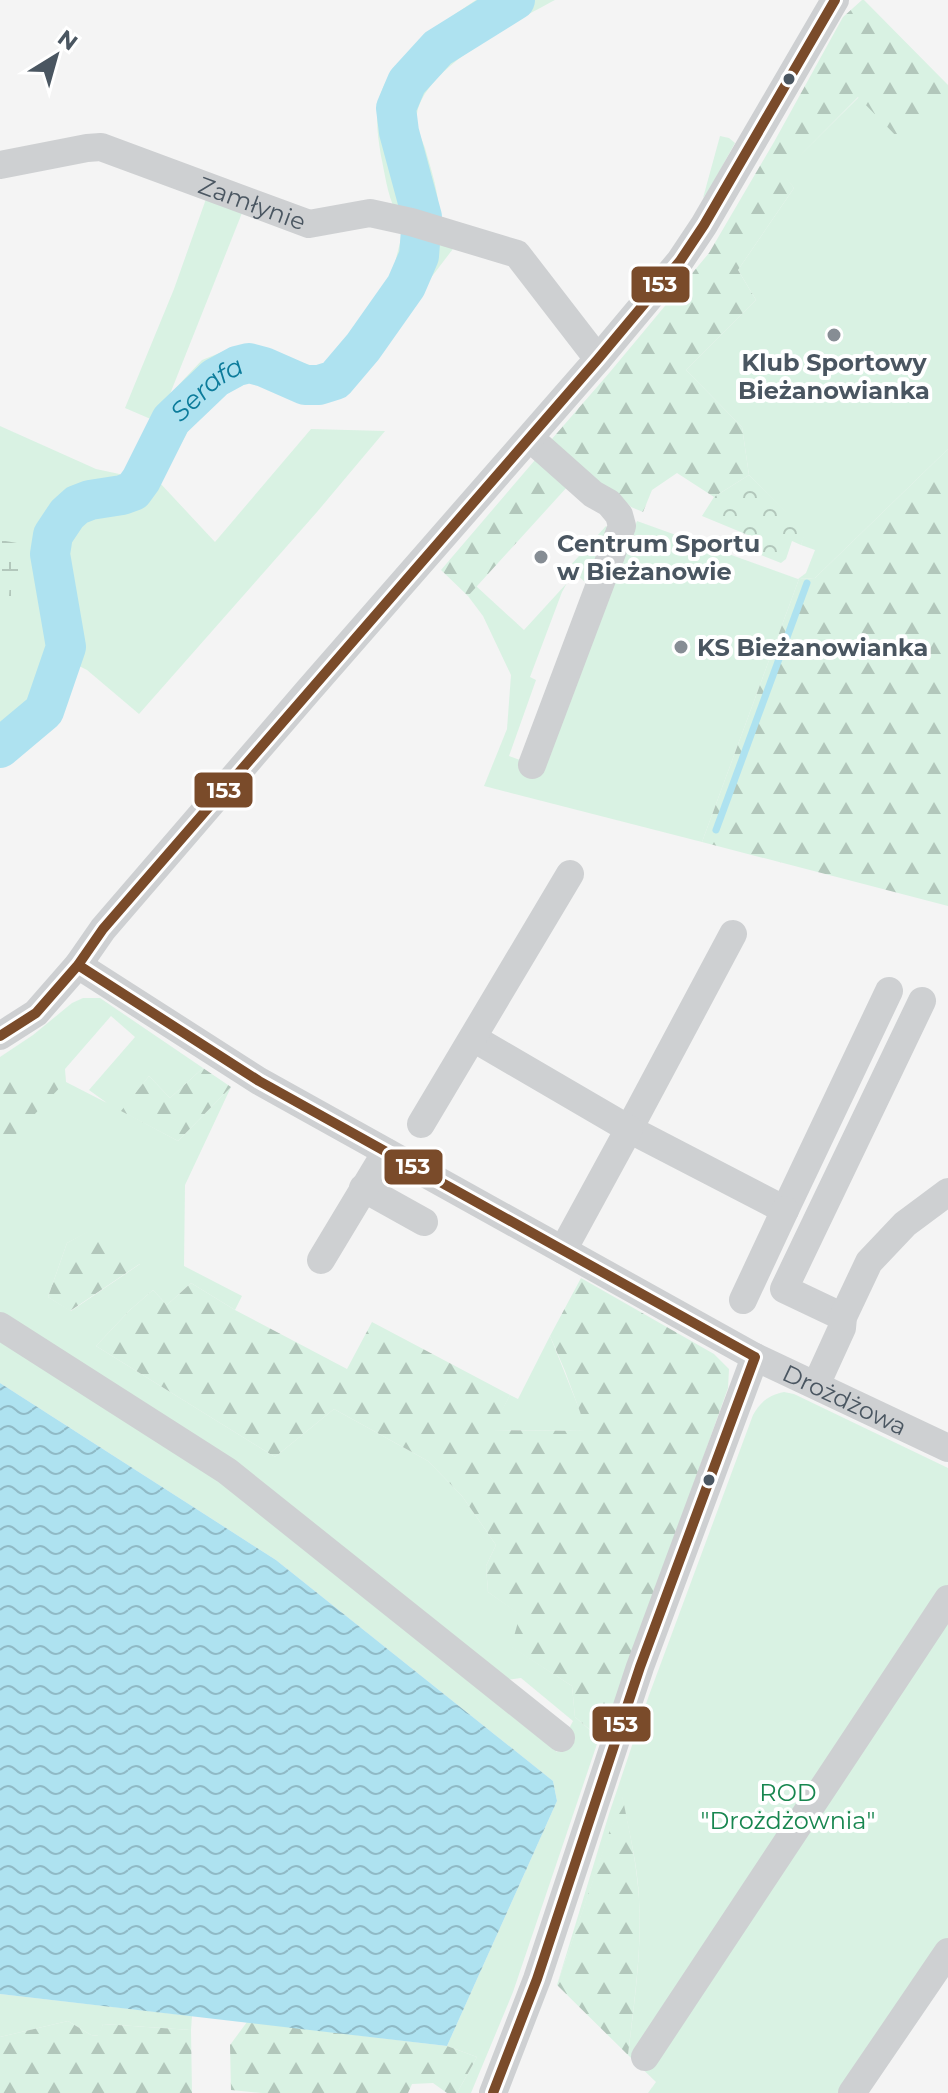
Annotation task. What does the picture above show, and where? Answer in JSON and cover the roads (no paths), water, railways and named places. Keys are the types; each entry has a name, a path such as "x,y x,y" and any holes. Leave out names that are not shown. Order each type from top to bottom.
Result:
{"street":[{"path":"0,1036 36,1013 174,846 680,261 835,0"},
{"name":"Zamłynie","path":"0,165 101,147 309,224 370,213 517,254 598,359"},
{"path":"530,438 593,494 609,503 619,515 622,526 532,765"},
{"path":"421,1124 570,874"},
{"path":"563,1250 733,934"},
{"name":"Drożdżowa","path":"78,965 259,1081 755,1357 948,1448"},
{"path":"743,1300 889,991"},
{"path":"843,1317 784,1289 922,1001"},
{"path":"473,1038 629,1129 785,1210"},
{"path":"321,1260 386,1152"},
{"path":"363,1188 424,1222"},
{"path":"816,1385 869,1262 905,1224 948,1192"},
{"path":"919,1213 948,1218"},
{"path":"0,1326 227,1471 561,1738"},
{"path":"493,2093 537,1979 640,1667 755,1357"},
{"path":"645,2057 948,1599"},
{"path":"852,2093 948,1952"}],"water":[{"path":"0,1383 276,1560 553,1781 557,1801 447,2046 0,1994"}],"waterway":[{"name":"Serafa","path":"0,748 44,711 66,647 50,554 53,535 67,514 77,505 90,500 133,491 171,420 215,378 237,366 249,363 264,367 305,385 335,380 363,347 406,286 419,256 422,217 399,132 396,108 407,82 438,48 515,0"},
{"path":"716,830 807,583"}],"place":[{"name":"Klub Sportowy Bieżanowianka","path":"834,335"},
{"name":"Centrum Sportu w Bieżanowie","path":"541,557"},
{"name":"KS Bieżanowianka","path":"681,647"}],"park label":[{"name":"ROD \"Drożdżownia\"","path":"788,1806"}]}
